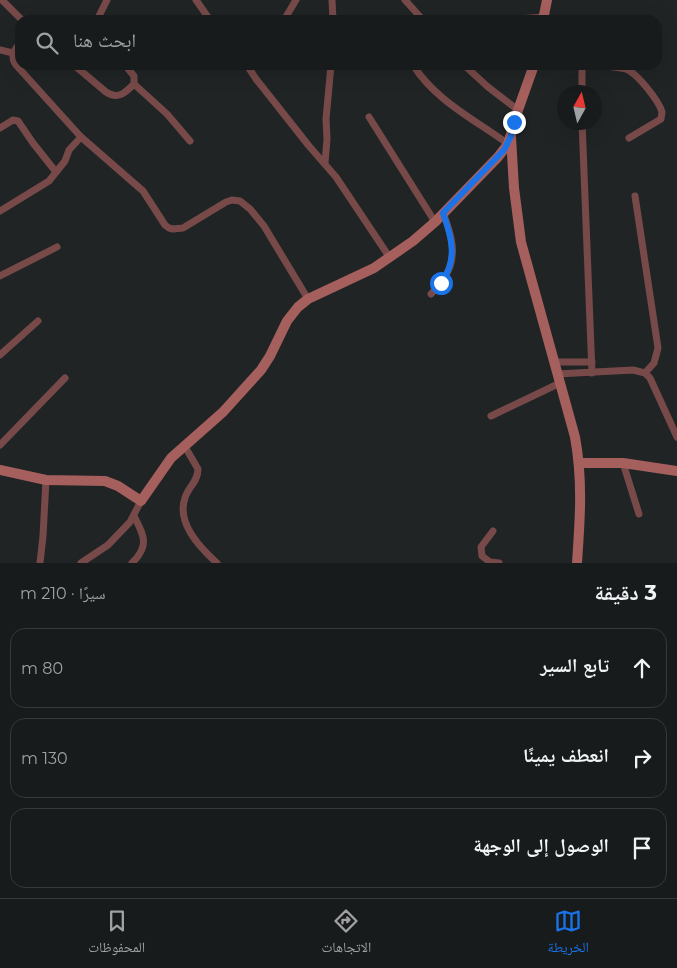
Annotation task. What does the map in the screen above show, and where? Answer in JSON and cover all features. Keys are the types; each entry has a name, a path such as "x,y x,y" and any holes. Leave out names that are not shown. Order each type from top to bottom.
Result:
{"main road":[{"path":"544,15 546,0"},
{"path":"0,470 46,480 105,481 118,486 141,502 170,458 223,412 261,370 270,356 286,321 298,307 308,299 354,278 390,258 419,236 486,170 509,140 532,70"},
{"path":"509,140 521,242 575,437 580,463 581,488 577,563"},
{"path":"580,463 623,464 677,471"}],"street":[{"path":"2,0 17,15"},
{"path":"196,0 206,15"},
{"path":"332,0 333,15"},
{"path":"405,0 418,15"},
{"path":"99,15 105,1"},
{"path":"287,15 294,1"},
{"path":"0,50 13,53"},
{"path":"15,50 13,53 15,63"},
{"path":"21,70 81,137 142,191 164,225 169,228 183,228 232,200 246,204 264,226 308,299"},
{"path":"80,70 110,95 118,96 124,94 134,84 134,76 129,70"},
{"path":"250,70 309,146 325,163 390,258"},
{"path":"325,163 326,119 331,70"},
{"path":"417,70 432,89 449,104 509,140"},
{"path":"469,70 518,110"},
{"path":"582,70 582,85"},
{"path":"628,70 652,95 662,112 661,119 629,138"},
{"path":"134,84 167,114 190,141"},
{"path":"369,117 434,222"},
{"path":"0,128 13,120 18,121 56,172"},
{"path":"582,130 592,373"},
{"path":"0,211 49,181 65,161 69,150 81,137"},
{"path":"635,196 658,348 654,363 645,373"},
{"path":"431,294 447,274 451,257 452,241 443,213"},
{"path":"0,276 57,247"},
{"path":"0,355 38,321"},
{"path":"554,362 592,362"},
{"path":"491,416 558,379 592,373 634,370 645,373 650,378 677,437"},
{"path":"0,445 66,378"},
{"path":"184,445 198,469 195,483 184,501 186,521 198,544 217,563"},
{"path":"623,464 639,514"},
{"path":"40,563 46,480"},
{"path":"81,563 104,549 134,516 141,502"},
{"path":"132,563 141,553 144,544 141,529 134,516"},
{"path":"493,532 481,547 482,556 490,562 499,563"}],"route":[{"path":"441,283 449,268 452,247 451,234 443,213 504,150 511,136 514,122"}]}
